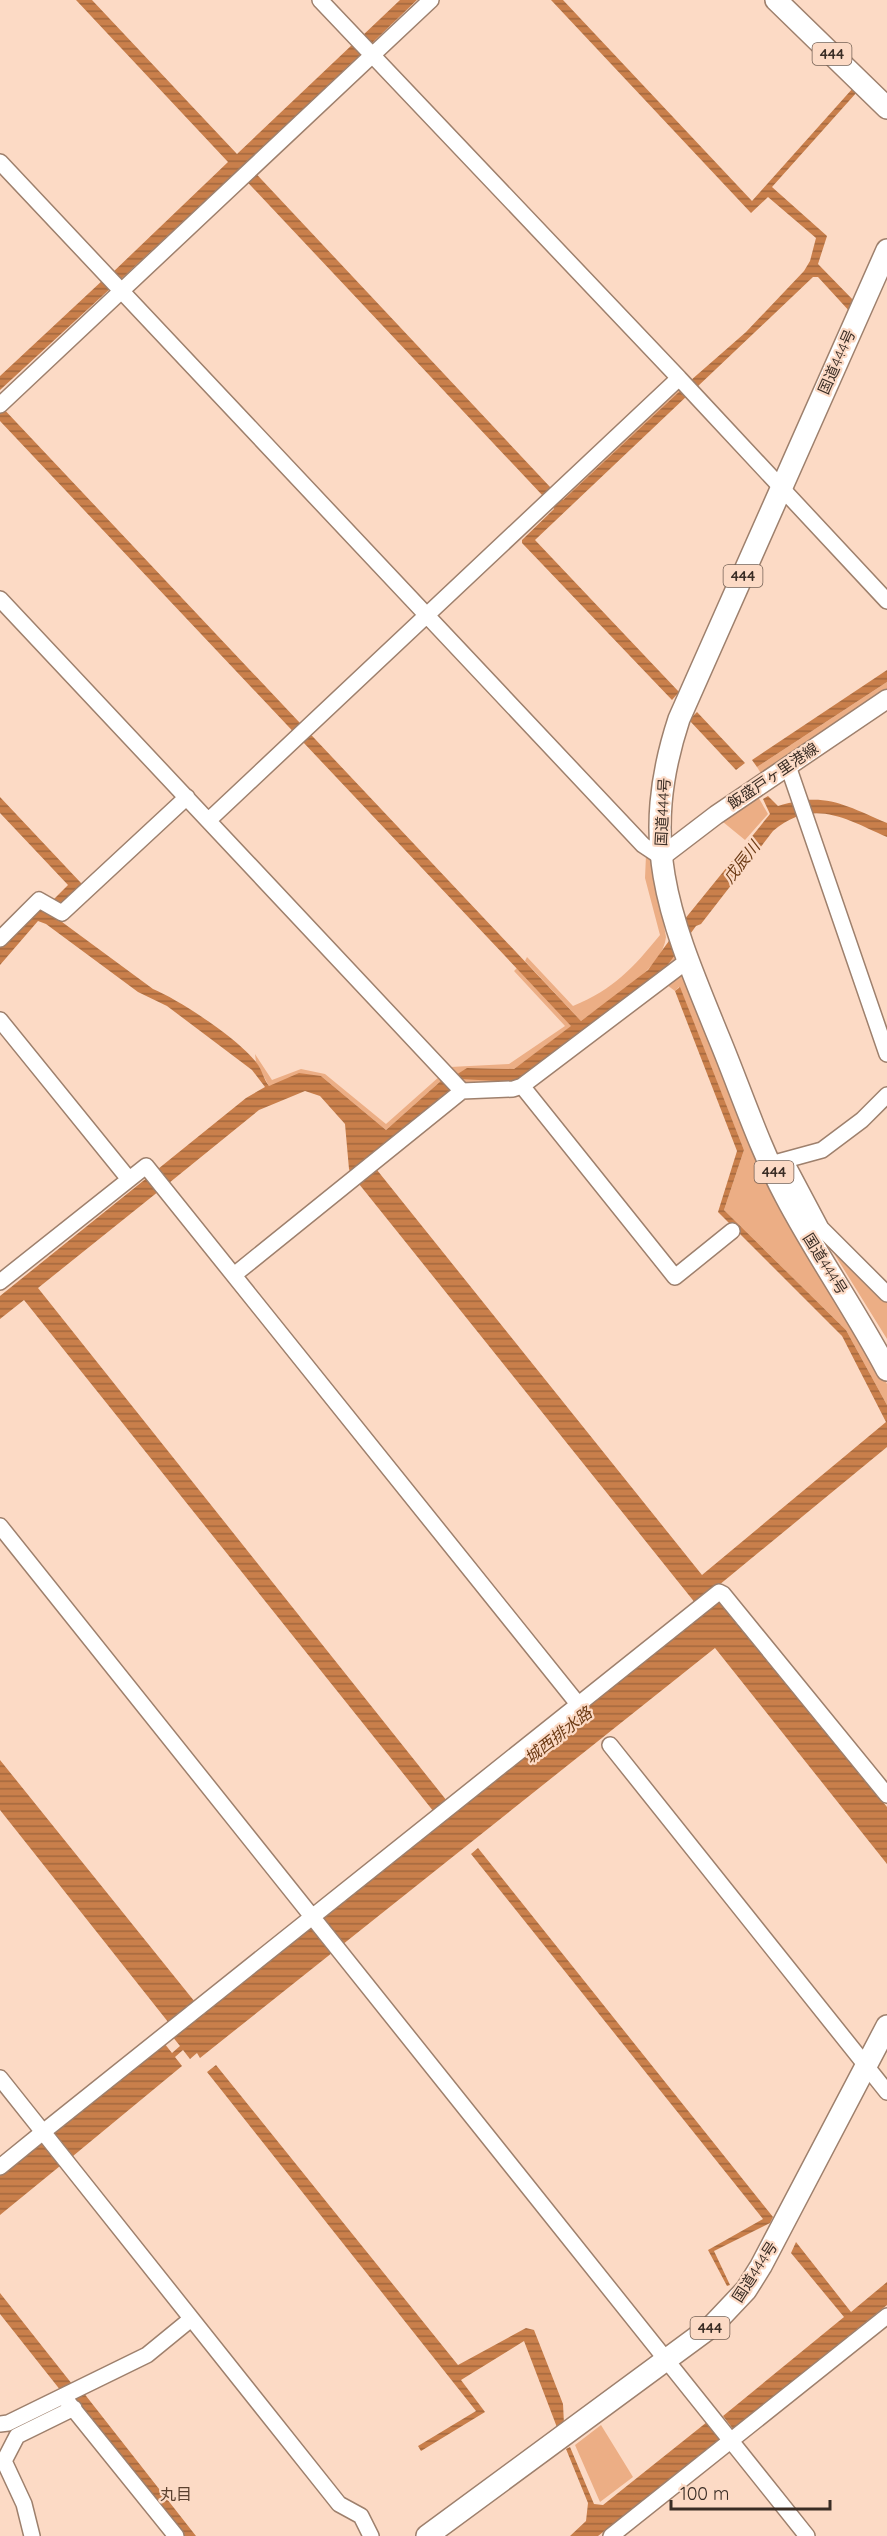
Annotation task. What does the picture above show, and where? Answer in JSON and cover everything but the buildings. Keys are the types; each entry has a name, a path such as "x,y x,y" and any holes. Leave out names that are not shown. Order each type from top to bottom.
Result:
{"highway":[{"name":"444","path":"776,0 887,108"},
{"name":"国道444号","path":"887,250 676,729 663,785 660,821 661,857 671,916 687,961 778,1162 798,1219 864,1326 887,1370"},
{"name":"国道444号","path":"427,2536 712,2326 746,2290 785,2223 887,2026"}],"main road":[{"name":"飯盛戸ヶ里港線","path":"661,857 788,766 887,699"}],"street":[{"path":"320,0 782,487 887,601"},
{"path":"0,404 431,0"},
{"path":"0,162 643,844 661,857"},
{"path":"210,819 679,378"},
{"path":"0,599 210,819 462,1090"},
{"path":"788,766 887,1054"},
{"path":"0,939 39,900 62,913 187,797"},
{"path":"234,1275 462,1090 513,1089 522,1086 687,961"},
{"path":"0,1020 128,1178"},
{"path":"522,1086 675,1276 732,1231"},
{"path":"887,1095 862,1120 822,1150 778,1162 821,1228 887,1294"},
{"path":"0,1282 128,1178 146,1166 578,1704"},
{"path":"0,1526 807,2536"},
{"path":"0,2167 52,2143 169,2030 314,1919 719,1592 723,1594 887,1795"},
{"path":"610,1745 887,2092"},
{"path":"0,2078 339,2504 362,2516 371,2536"},
{"path":"611,2536 724,2431 887,2316"},
{"path":"0,2424 8,2423 147,2355 191,2319"},
{"path":"63,2396 176,2536"},
{"path":"32,2536 24,2504 4,2461 17,2436 74,2408"}],"shaded area":[{"path":"678,386 682,389 563,500 559,496"},
{"path":"887,682 887,690 762,775 757,767"},
{"path":"757,795 768,814 745,840 723,822"},
{"path":"646,855 652,859 666,937 663,949 655,961 632,984 581,1021 525,961 527,957 573,1006 600,992 622,976 660,935 645,878"},
{"path":"674,953 676,957 658,982 517,1084 460,1083 450,1071 450,1067 509,1064 565,1026 514,971 517,968 572,1026 514,1069 467,1068 517,1082 656,981"},
{"path":"684,970 887,1384 887,1405 846,1330 724,1210 744,1150 679,987 675,991 667,985"},
{"path":"255,1054 272,1080 301,1069 325,1074 386,1124 440,1076 457,1091 353,1177 443,1079 386,1130 321,1076 269,1086 256,1062"},
{"path":"822,1234 887,1302 887,1339"},
{"path":"601,2425 633,2477 600,2502 575,2445"}],"water":[{"path":"76,0 92,0 237,154 354,43 363,52 246,163 551,488 543,496 237,171 118,282 111,274 228,162"},
{"path":"400,0 417,0 369,46 361,37"},
{"path":"551,0 563,0 752,201 853,88 857,92 772,187 827,236 818,264 856,303 851,313 818,277 813,277 696,388 690,381 746,332 804,271 810,261 816,238 768,197 751,213"},
{"path":"104,279 112,287 0,390 0,376"},
{"path":"682,389 688,395 535,540 679,692 672,700 522,543 522,540 554,509 551,504 559,496 563,500"},
{"name":"戊辰川","path":"0,405 581,1021 648,970 684,920 770,814 763,799 768,796 778,806 809,800 834,802 887,823 887,837 830,814 802,815 788,821 773,831 701,924 696,926 656,981 517,1082 460,1079 456,1075 467,1068 514,1069 571,1026 0,421"},
{"path":"887,670 887,682 757,767 752,760"},
{"path":"697,712 745,763 736,770 689,720"},
{"path":"0,797 81,883 81,889 63,906 54,899 68,885 0,813"},
{"path":"43,908 153,989 208,1021 236,1042 256,1062 269,1086 299,1073 321,1076 386,1130 443,1079 451,1087 448,1095 352,1175 349,1169 345,1124 320,1096 305,1091 259,1110 169,1183 158,1169 246,1098 265,1087 252,1070 167,1006 138,992 46,924 38,921 0,965 0,948 34,911"},
{"path":"680,987 744,1150 724,1210 846,1330 887,1405 887,1447 696,1604 359,1184 377,1170 702,1575 886,1422 842,1336 718,1212 737,1151 675,991"},
{"path":"148,1177 159,1191 38,1288 447,1801 434,1812 24,1300 0,1319 0,1296"},
{"name":"城西排水路","path":"720,1600 887,1807 887,1864 715,1648 200,2058 197,2053 190,2059 183,2050 175,2057 182,2066 73,2156 54,2133 164,2043 172,2053 180,2046 172,2036 176,2032 0,1810 0,1760 203,2012"},
{"path":"478,1848 773,2217 770,2223 714,2251 730,2285 727,2286 708,2250 763,2219 471,1854"},
{"path":"216,2065 458,2365 526,2328 534,2330 563,2404 564,2424 558,2430 524,2341 461,2380 485,2412 421,2451 418,2446 476,2411 207,2072"},
{"path":"41,2143 60,2166 0,2215 0,2176"},
{"path":"796,2242 851,2312 887,2282 887,2305 733,2429 723,2416 844,2317 791,2253"},
{"path":"0,2293 72,2384 61,2391 0,2314"},
{"path":"83,2392 196,2536 182,2536 73,2397"},
{"path":"707,2422 721,2440 598,2536 570,2536 586,2521 588,2503 566,2449 570,2447 594,2504 603,2505"}],"district":[{"name":"丸目","path":"176,2494"}]}
